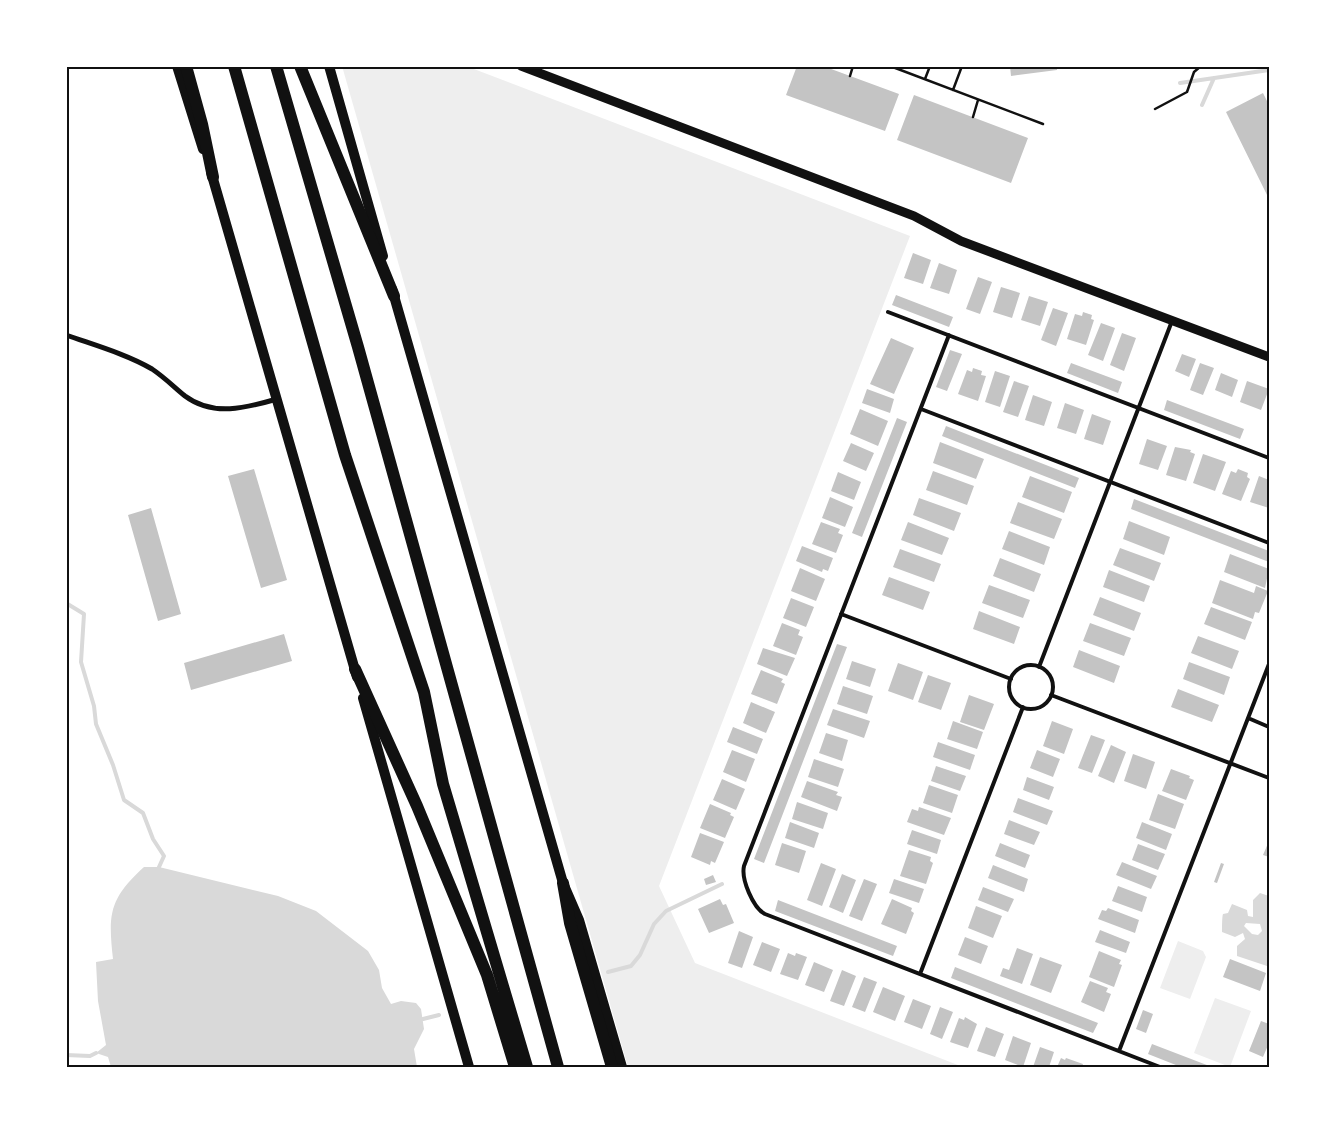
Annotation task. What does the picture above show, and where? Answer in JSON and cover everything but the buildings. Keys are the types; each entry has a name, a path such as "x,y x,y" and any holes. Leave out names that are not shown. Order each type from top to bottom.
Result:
{"highway":[{"path":"186,66 202,124 213,178"},
{"path":"234,66 345,455 424,692 443,784 528,1067"},
{"path":"276,66 358,347 558,1067"},
{"path":"300,66 394,296"},
{"path":"355,669 417,806 476,950 515,1067"},
{"path":"563,883 570,923 612,1067"}],"main road":[{"path":"177,66 194,124 213,178 469,1067"},
{"path":"329,66 563,883 579,920 622,1067"}],"street":[{"path":"521,66 914,216 961,241 1269,357"},
{"path":"66,334 144,365 186,397 214,408 225,410 251,407 277,399"}],"lane":[{"path":"888,312 1269,458"},
{"path":"1039,667 1173,320"},
{"path":"949,335 744,866 744,877 761,912 1160,1067"},
{"path":"920,409 1269,543"},
{"path":"841,614 1011,679"},
{"path":"1119,1051 1269,664"},
{"path":"1029,665 1039,667 1050,676 1053,685 1051,695 1046,703 1037,708 1023,707 1012,698 1010,689 1011,679 1020,668 1029,665"},
{"path":"1051,695 1269,778"},
{"path":"920,974 1023,707"},
{"path":"1248,718 1269,727"},
{"path":"1264,776 1269,774"}],"path":[{"path":"850,76 853,66"},
{"path":"890,66 1043,124"},
{"path":"925,79 930,66"},
{"path":"953,90 962,66"},
{"path":"1155,109 1187,92 1194,72 1201,66"},
{"path":"973,117 978,100"}],"shaded area":[{"path":"342,66 466,66 910,236 659,886 695,963 963,1067 628,1067"},
{"path":"144,867 159,867 278,896 316,911 368,951 379,970 382,988 391,1004 401,1001 416,1003 421,1009 424,1029 414,1049 417,1067 111,1067 108,1057 96,1053 106,1045 98,1001 96,962 113,959 111,919 117,898 132,878"},
{"path":"1260,893 1269,896 1269,959 1267,966 1237,956 1237,946 1245,939 1243,933 1235,937 1222,932 1223,914 1228,913 1232,904 1247,910 1248,916 1253,917 1253,900","holes":["1246,923 1260,924 1262,931 1258,935 1252,934 1244,926"]},
{"path":"1178,941 1203,951 1206,957 1190,999 1160,988"},
{"path":"1215,998 1251,1011 1230,1067 1194,1053"}],"waterway":[{"path":"1180,83 1269,70"},
{"path":"1202,105 1214,78"},
{"path":"66,603 84,614 81,662 94,706 96,724 113,765 124,800 143,813 153,839 164,856 159,867"},
{"path":"608,972 631,966 640,955 654,924 666,911 722,884"},
{"path":"423,1019 439,1015"},
{"path":"66,1055 90,1056 96,1053"}]}
